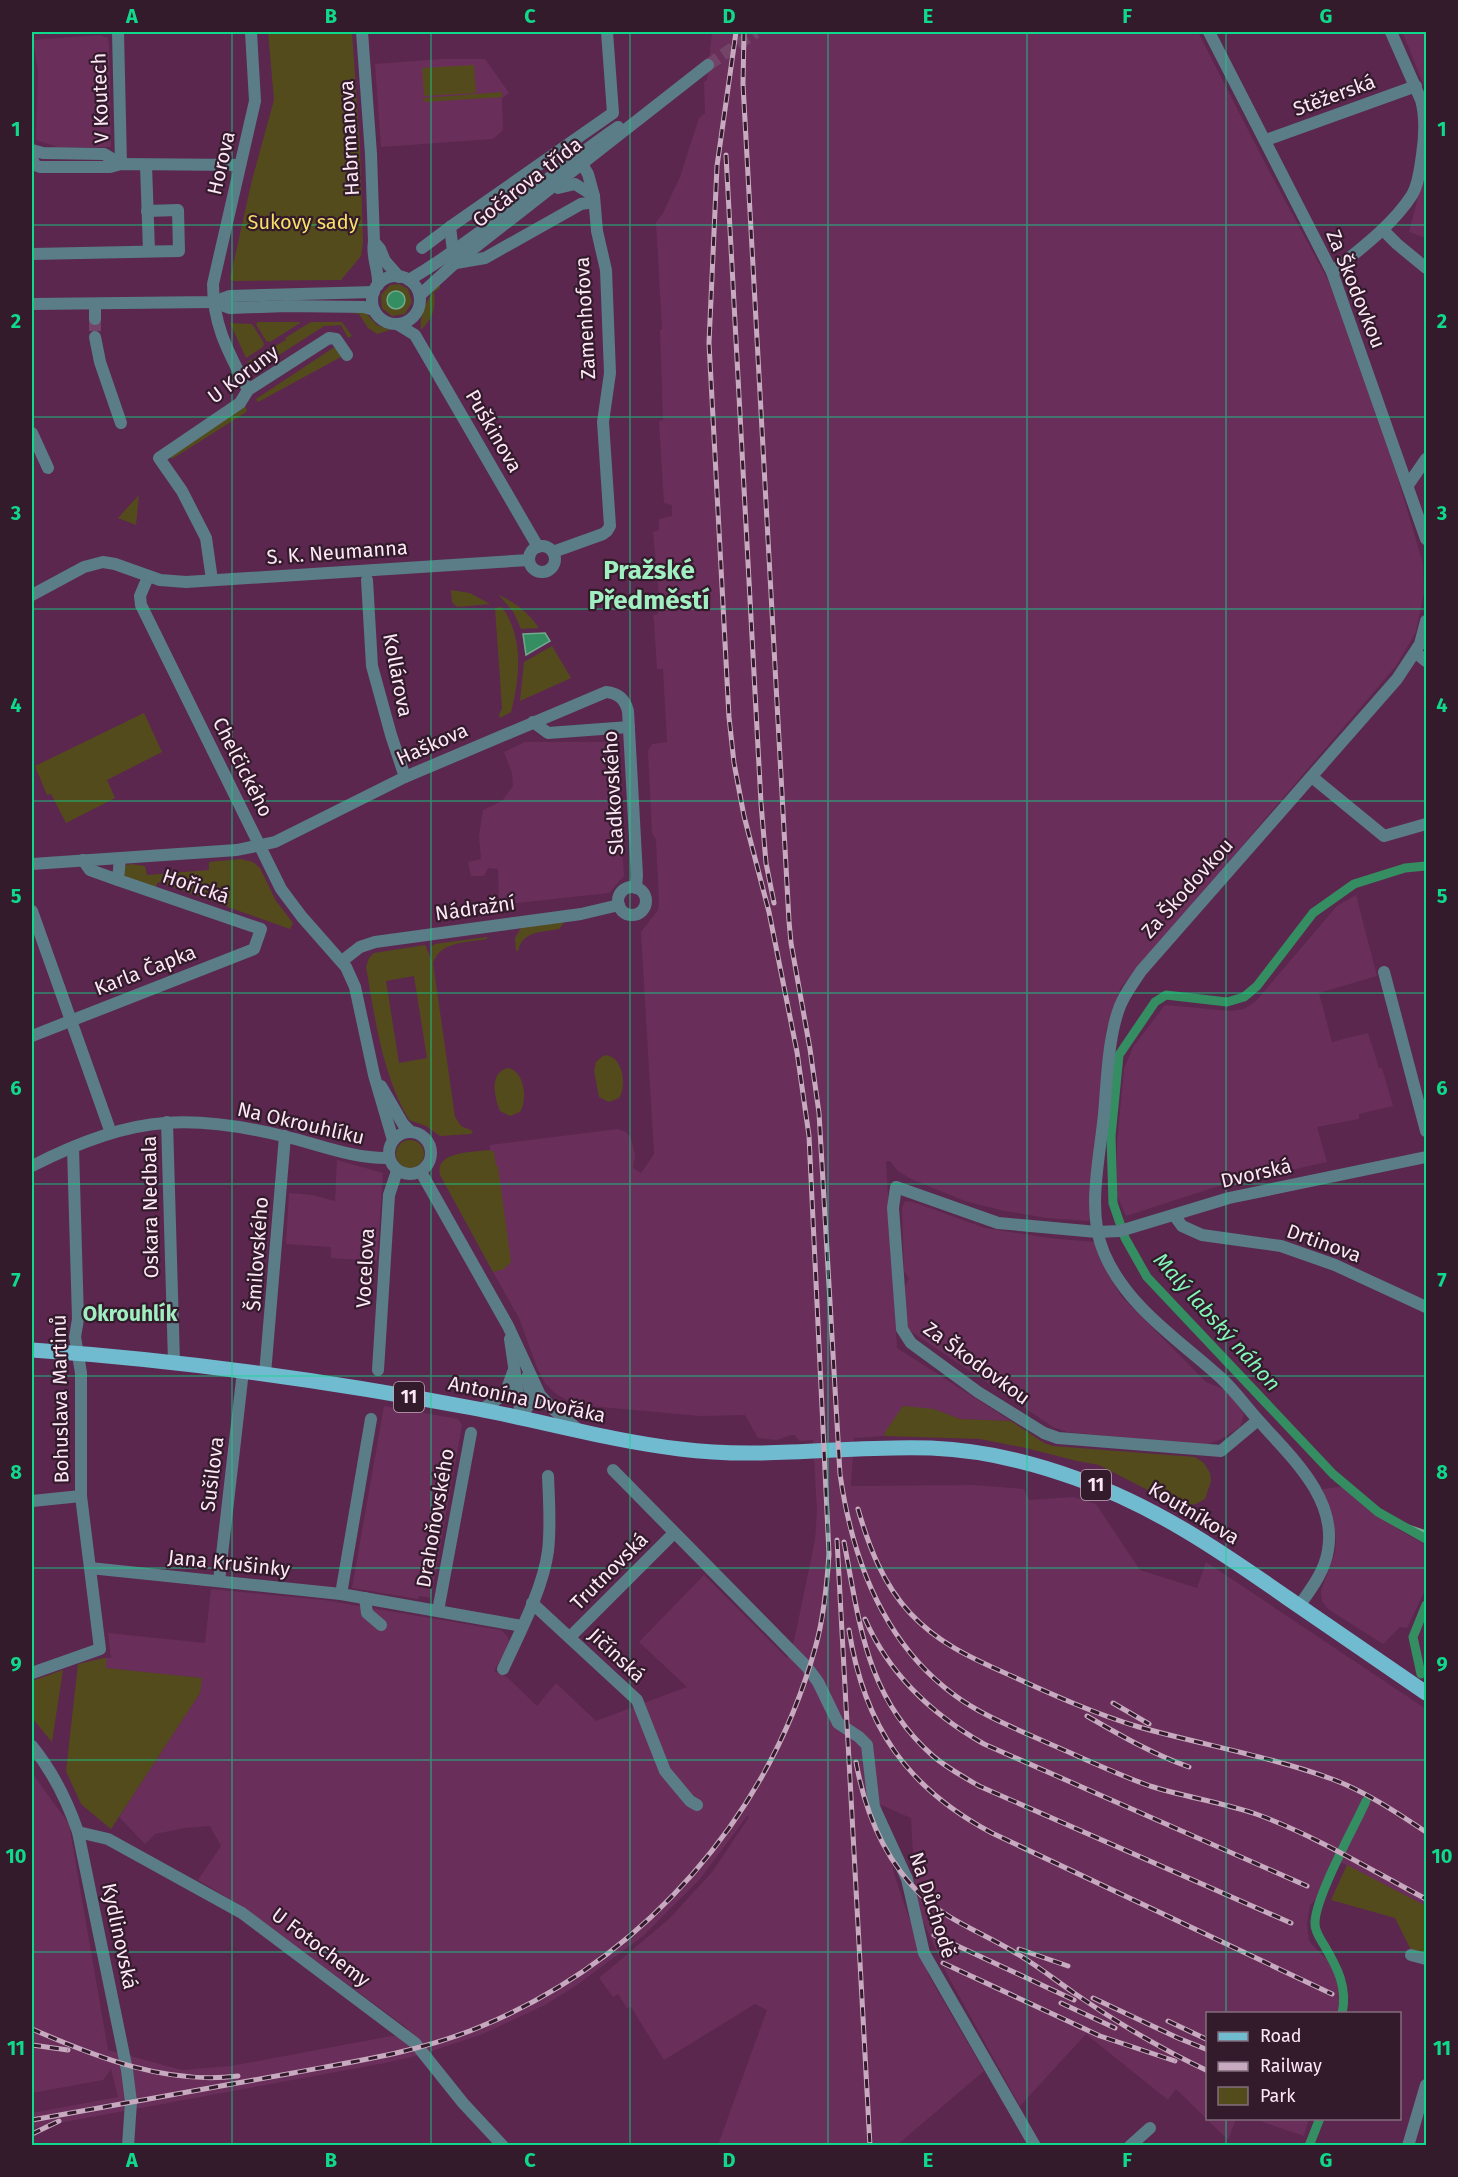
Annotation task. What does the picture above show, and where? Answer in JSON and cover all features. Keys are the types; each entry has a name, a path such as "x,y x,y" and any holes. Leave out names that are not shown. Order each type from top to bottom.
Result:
{"main road":[{"name":"Antonína Dvořáka","path":"32,1350 174,1362 265,1374 517,1414 536,1422 581,1432 681,1449 775,1454 908,1448"},
{"name":"Koutníkova","path":"908,1448 950,1449 1003,1456 1054,1470 1114,1492 1159,1514 1207,1542 1426,1693"}],"street":[{"name":"V Koutech","path":"118,32 121,164"},
{"name":"Horova","path":"213,302 213,281 255,101 251,32"},
{"name":"Habrmanova","path":"362,32 371,154 374,242 372,251 379,275 376,288"},
{"name":"Gočárova třída","path":"422,248 613,111 607,32"},
{"name":"Za Škodovkou","path":"1209,32 1332,272 1408,485 1422,516 1426,539"},
{"path":"1332,272 1383,230 1412,195 1417,180 1425,138 1421,99 1391,32"},
{"name":"Gočárova třída","path":"404,278 454,257 540,197 708,65"},
{"name":"Stěžerská","path":"1266,140 1416,86"},
{"name":"Gočárova třída","path":"420,295 454,257 565,165 640,112 660,102"},
{"name":"V Koutech","path":"32,150 43,153 104,154 121,164"},
{"name":"V Koutech","path":"32,158 35,165 40,167 110,167 121,164 240,165"},
{"path":"565,165 582,164"},
{"name":"Zamenhofova","path":"553,552 603,534 610,526 603,413 610,380 606,270 597,231 594,199 588,174 582,164"},
{"path":"146,165 149,251"},
{"path":"454,257 485,258 594,199 581,186 571,184 563,185 540,197"},
{"path":"32,254 179,251 177,210 147,211"},
{"name":"Gočárova třída","path":"450,227 454,257"},
{"path":"1383,230 1426,268"},
{"path":"213,302 230,308 364,307 374,310 382,319 397,324 409,320 419,308 420,295 416,286 385,261 374,242"},
{"path":"32,304 213,302 230,296 376,288 388,278 404,278"},
{"path":"374,310 376,288"},
{"path":"213,302 222,338 248,390"},
{"path":"95,304 95,319"},
{"name":"Puškinova","path":"414,316 415,335 538,547"},
{"name":"Puškinova","path":"397,324 415,335"},
{"path":"95,337 100,362 121,423"},
{"name":"U Koruny","path":"212,580 206,538 182,491 159,458 240,403 248,390 329,338 336,339 347,355"},
{"path":"32,433 48,468"},
{"path":"1408,485 1426,459"},
{"path":"544,546 553,552 554,562 548,570 536,570 530,560 531,553 538,547 544,546"},
{"name":"S. K. Neumanna","path":"32,595 97,562 116,564 148,577 172,582 530,560"},
{"name":"Chelčického","path":"148,577 140,596 141,605 281,890 350,971 374,1075"},
{"name":"Kollárova","path":"367,580 372,666 405,777"},
{"name":"Za Škodovkou","path":"1299,1606 1316,1582 1325,1563 1329,1528 1322,1504 1300,1466 1235,1392 1138,1306 1115,1277 1097,1232 1095,1208 1108,1064 1120,1006 1129,989 1157,950 1397,679 1420,646 1426,621"},
{"path":"1420,646 1426,661"},
{"name":"Haškova","path":"261,846 284,839 405,777 601,693 612,692 621,697"},
{"name":"Sladkovského","path":"621,697 626,704 629,727 636,888"},
{"path":"534,722 548,733 629,727"},
{"path":"1312,777 1384,836 1426,824"},
{"name":"Hořická","path":"32,864 237,850 261,846"},
{"path":"118,880 120,858"},
{"name":"Hořická","path":"83,860 90,870 261,928"},
{"path":"619,905 622,892 636,888"},
{"name":"Nádražní","path":"342,961 360,947 375,942 581,914 619,905 620,909 628,915 637,915 644,909 646,900 643,892 636,888"},
{"path":"32,911 111,1133"},
{"name":"Karla Čapka","path":"32,1036 254,949 261,928"},
{"path":"1384,972 1426,1131"},
{"path":"374,1075 403,1124 411,1132 424,1137 431,1149 430,1162 421,1172 408,1175 397,1171"},
{"path":"374,1075 393,1140"},
{"name":"Na Okrouhlíku","path":"32,1166 111,1133 167,1122 224,1126 285,1136 367,1159 389,1158"},
{"name":"Oskara Nedbala","path":"167,1122 174,1362"},
{"name":"Na Okrouhlíku","path":"397,1171 388,1152 397,1136 411,1132"},
{"name":"Šmilovského","path":"265,1374 285,1136"},
{"name":"Bohuslava Martinů","path":"32,1673 100,1649 81,1496 81,1376 75,1337 78,1319 74,1148"},
{"name":"Dvorská","path":"1097,1232 1120,1231 1229,1198 1426,1157"},
{"name":"Vocelova","path":"378,1370 389,1195 397,1171"},
{"path":"421,1172 508,1326 530,1402 527,1409 517,1414"},
{"name":"Za Škodovkou","path":"1097,1232 998,1223 896,1187 894,1208 902,1329 911,1343 978,1392 1044,1433 1058,1438 1221,1451 1258,1420"},
{"name":"Drtinova","path":"1174,1215 1182,1226 1202,1235 1281,1246 1335,1265 1426,1307"},
{"path":"481,1410 504,1394 519,1363"},
{"path":"519,1363 545,1401 581,1432"},
{"name":"Sušilova","path":"219,1581 243,1371"},
{"path":"341,1594 371,1419"},
{"name":"Drahoňovského","path":"438,1611 471,1432"},
{"name":"Na Důchodě","path":"613,1470 807,1667 818,1682 838,1723 867,1745 874,1807 907,1879 924,1953 1035,2145"},
{"path":"503,1669 532,1603 548,1552 548,1476"},
{"path":"32,1501 81,1496"},
{"name":"Trutnovská","path":"570,1637 674,1533"},
{"name":"Jana Krušinky","path":"90,1568 341,1594 522,1626"},
{"path":"365,1598 367,1613 381,1625"},
{"name":"Jičínská","path":"532,1603 637,1700 665,1772 690,1801 697,1805"},
{"name":"Kydlinovská","path":"32,1746 58,1784 68,1803 78,1832 127,2070 131,2102 129,2145"},
{"name":"U Fotochemy","path":"78,1832 108,1839 242,1913 415,2043 463,2103 502,2145"},
{"path":"1411,1955 1426,1959"},
{"path":"1408,2145 1426,2085"},
{"path":"1130,2145 1150,2128"}],"shaded area":[{"path":"712,32 1198,32 1329,282 1396,472 1423,564 1424,592 1416,632 1396,666 1121,987 1106,1030 1089,1221 1047,1218 965,1201 911,1179 898,1171 890,1161 886,1161 897,1348 1011,1421 960,1419 934,1409 885,1432 884,1436 854,1438 851,1486 974,1485 1024,1489 1029,1500 1074,1497 1096,1504 1140,1570 1197,1588 1206,1562 1426,1709 1426,1906 1334,1859 1331,1878 1322,1893 1310,1905 1307,1924 1309,1941 1340,1969 1344,1993 1339,2012 1206,2012 1206,2118 1176,2089 1168,2100 1086,2034 1020,2106 947,1974 916,1906 911,1818 881,1805 894,1874 929,1976 984,2071 897,2145 718,2145 767,2010 755,2004 664,2060 631,2007 627,2008 618,1994 613,1997 599,1978 669,1919 713,1871 749,1817 747,1816 700,1879 643,1936 577,1985 545,2005 483,2034 420,2055 385,2063 32,2128 32,2113 118,2097 111,2069 103,2080 32,2093 32,1773 69,1824 108,2050 182,2070 231,2066 391,2036 410,2037 407,2028 240,1905 198,1880 221,1846 210,1826 155,1834 145,1844 119,1817 200,1693 201,1678 106,1668 106,1658 111,1658 108,1633 205,1643 211,1589 324,1600 501,1630 510,1643 494,1671 507,1677 537,1706 556,1683 596,1721 687,1687 639,1642 704,1575 787,1658 794,1641 815,1540 817,1511 813,1440 799,1441 795,1435 777,1440 758,1438 745,1415 700,1416 579,1405 568,1401 545,1383 519,1318 493,1272 498,1271 496,1167 490,1145 618,1129 626,1132 631,1138 635,1155 633,1168 641,1173 654,1154 641,932 658,910 659,904 656,840 652,833 648,751 652,744 667,742 663,669 657,669 653,615 658,614 659,596 653,532 659,530 659,519 672,516 672,505 664,503 659,421 663,420 660,330 662,329 656,222 662,215 680,177 699,118 705,113 704,82 707,80"},
{"path":"1402,32 1426,32 1426,91 1409,48"},
{"path":"100,35 108,38 109,44 111,147 57,147 36,140 38,71 33,40"},
{"path":"441,59 485,59 509,93 502,98 503,130 493,139 381,147 375,64"},
{"path":"1426,166 1426,238 1409,232"},
{"path":"396,291 402,294 405,300 402,306 396,309 390,306 387,300 390,294"},
{"path":"545,633 550,641 526,655 523,634"},
{"path":"525,742 616,742 624,876 609,893 499,905 498,869 488,868 484,876 471,876 468,862 481,859 479,836 483,810 502,801 513,786 512,773 504,752"},
{"path":"1356,895 1377,976 1319,993 1332,1042 1368,1033 1379,1068 1382,1068 1393,1106 1359,1114 1359,1119 1317,1127 1327,1162 1219,1186 1126,1216 1116,1193 1117,1143 1124,1069 1133,1047 1165,1005 1231,1011 1244,1009 1256,1001 1337,906"},
{"path":"337,1160 383,1173 377,1261 331,1258 331,1247 286,1244 289,1193 312,1195 335,1201"},
{"path":"905,1201 985,1228 1094,1242 1100,1259 1121,1296 1206,1382 1226,1390 1244,1414 1240,1427 1206,1445 1067,1432 1053,1427 906,1328 905,1286 909,1279 904,1271 902,1208"},
{"path":"384,1406 458,1419 462,1425 431,1598 419,1596 418,1599 352,1588"},
{"path":"1347,1486 1399,1530 1426,1545 1426,1588 1407,1628 1400,1627 1383,1644 1328,1609 1322,1601 1321,1591 1335,1553 1336,1539 1334,1524 1322,1489"},
{"path":"1208,2120 1236,2120 1228,2140"},
{"path":"1257,2120 1309,2120 1304,2136"}],"green space":[{"name":"Sukovy sady","path":"268,32 352,32 360,148 363,242 361,256 341,280 234,281 230,279 252,180 274,100"},
{"path":"474,65 476,93 424,96 422,68"},
{"path":"502,92 502,97 424,102 423,98"},
{"path":"440,283 440,288 434,292 433,312 421,330 426,304 433,292"},
{"path":"399,284 408,289 412,302 405,314 392,316 382,308 381,295 390,285"},
{"path":"365,312 377,325 390,330 377,334 368,328 359,314 351,313"},
{"path":"258,322 300,323 270,342 266,341 256,324"},
{"path":"311,322 342,322 352,336 348,338 341,325 324,326 253,372 247,362 286,340 285,338"},
{"path":"230,323 252,324 264,343 263,347 246,358"},
{"path":"333,348 341,357 258,402 256,399"},
{"path":"245,406 247,410 245,413 172,459 170,456"},
{"path":"139,495 136,525 118,518"},
{"path":"451,590 470,593 490,604 457,607 452,602"},
{"path":"499,595 522,609 539,628 521,629 514,613"},
{"path":"502,607 514,632 518,672 511,712 500,718 502,708 495,608"},
{"path":"552,646 571,678 520,701 524,662"},
{"path":"144,713 162,752 107,780 115,798 66,823 51,794 47,795 35,766"},
{"path":"241,859 253,862 260,868 276,901 293,923 290,929 158,882 156,887 127,878 123,874 126,865 131,864 145,866 147,875 209,870 209,862"},
{"path":"565,921 559,929 528,936 516,951 515,938 521,928"},
{"path":"487,937 487,939 448,947 436,956 433,963 455,1117 461,1126 473,1131 471,1134 440,1136 426,1126 409,1120 392,1084 376,1026 366,967 369,958 374,953 425,945 432,961 431,947 435,944","holes":["414,976 427,1058 399,1063 386,981"]},
{"path":"607,1055 617,1062 623,1080 619,1098 609,1102 599,1097 594,1071 596,1062"},
{"path":"508,1068 518,1074 524,1093 520,1112 510,1116 500,1111 495,1092 498,1074"},
{"path":"410,1140 420,1144 424,1154 420,1164 410,1168 400,1164 396,1154 400,1144"},
{"path":"490,1150 494,1152 496,1166 498,1166 511,1262 504,1269 493,1272 440,1175 443,1161 449,1157 466,1152"},
{"path":"903,1406 934,1409 960,1419 1011,1421 1044,1443 1053,1446 1195,1457 1204,1463 1210,1473 1211,1481 1205,1499 1190,1505 1173,1503 1099,1465 1026,1448 980,1439 884,1436"},
{"path":"106,1658 106,1668 202,1678 200,1693 111,1829 81,1804 66,1771 78,1664"},
{"path":"63,1670 52,1742 32,1718 32,1681"},
{"path":"1347,1865 1426,1906 1426,1955 1411,1950 1395,1918 1331,1900"}],"waterway":[{"name":"Malý labský náhon","path":"1426,866 1405,868 1354,884 1313,913 1257,986 1244,997 1227,1002 1166,995 1155,1002 1119,1055 1111,1136 1113,1203 1125,1238 1147,1277 1333,1474 1378,1512 1426,1539"},
{"name":"Malý labský náhon","path":"1394,1521 1426,1532"},
{"name":"Malý labský náhon","path":"1421,1674 1413,1637 1426,1605"},
{"name":"Malý labský náhon","path":"1342,2012 1344,1995 1340,1978 1317,1932 1316,1913 1336,1863 1366,1801"},
{"name":"Malý labský náhon","path":"1309,2146 1319,2120"}],"tunnel":[{"path":"708,65 756,32"},
{"path":"95,319 95,337"}],"railway":[{"path":"32,2120 388,2055 459,2035 541,1997 596,1962 647,1921 692,1874 733,1823 767,1767 795,1708 821,1623 829,1554 809,1136 797,1052 769,912 744,816 734,763 729,717 709,343 717,166 736,32"},
{"path":"744,32 743,84 789,921 819,1113 840,1474 845,1505 862,1567 874,1596 907,1649 928,1673 976,1709 1100,1766 1150,1786 1243,1810 1278,1822 1321,1842 1426,1899"},
{"path":"726,155 761,803 766,863 774,903"},
{"path":"858,1509 872,1551 900,1602 920,1623 954,1648 1054,1695 1139,1727 1284,1764 1345,1784 1369,1796 1426,1832"},
{"path":"837,1540 870,2146"},
{"path":"844,1542 855,1602 869,1658 893,1709 911,1733 933,1756 979,1786 1291,1923"},
{"path":"865,1619 887,1658 914,1691 965,1733 984,1744 1307,1886"},
{"path":"849,1630 856,1664 878,1725 894,1751 913,1774 936,1796 992,1833 1332,1994"},
{"path":"1113,1703 1149,1724"},
{"path":"1087,1716 1149,1750 1189,1767"},
{"path":"856,1762 865,1799 878,1834 908,1881 931,1904 953,1919 1022,1957 1122,2025 1206,2070"},
{"path":"934,1935 1074,2000"},
{"path":"1019,1949 1068,1966"},
{"path":"943,1963 1100,2036 1175,2061"},
{"path":"1093,1998 1206,2049"},
{"path":"1061,2003 1115,2028"},
{"path":"1168,2021 1206,2039"},
{"path":"32,2029 106,2059 158,2072 211,2078 238,2076"},
{"path":"32,2045 68,2050"},
{"path":"32,2134 59,2121"}],"district":[{"name":"Pražské Předměstí","path":"649,585"},
{"name":"Okrouhlík","path":"130,1314"}]}
